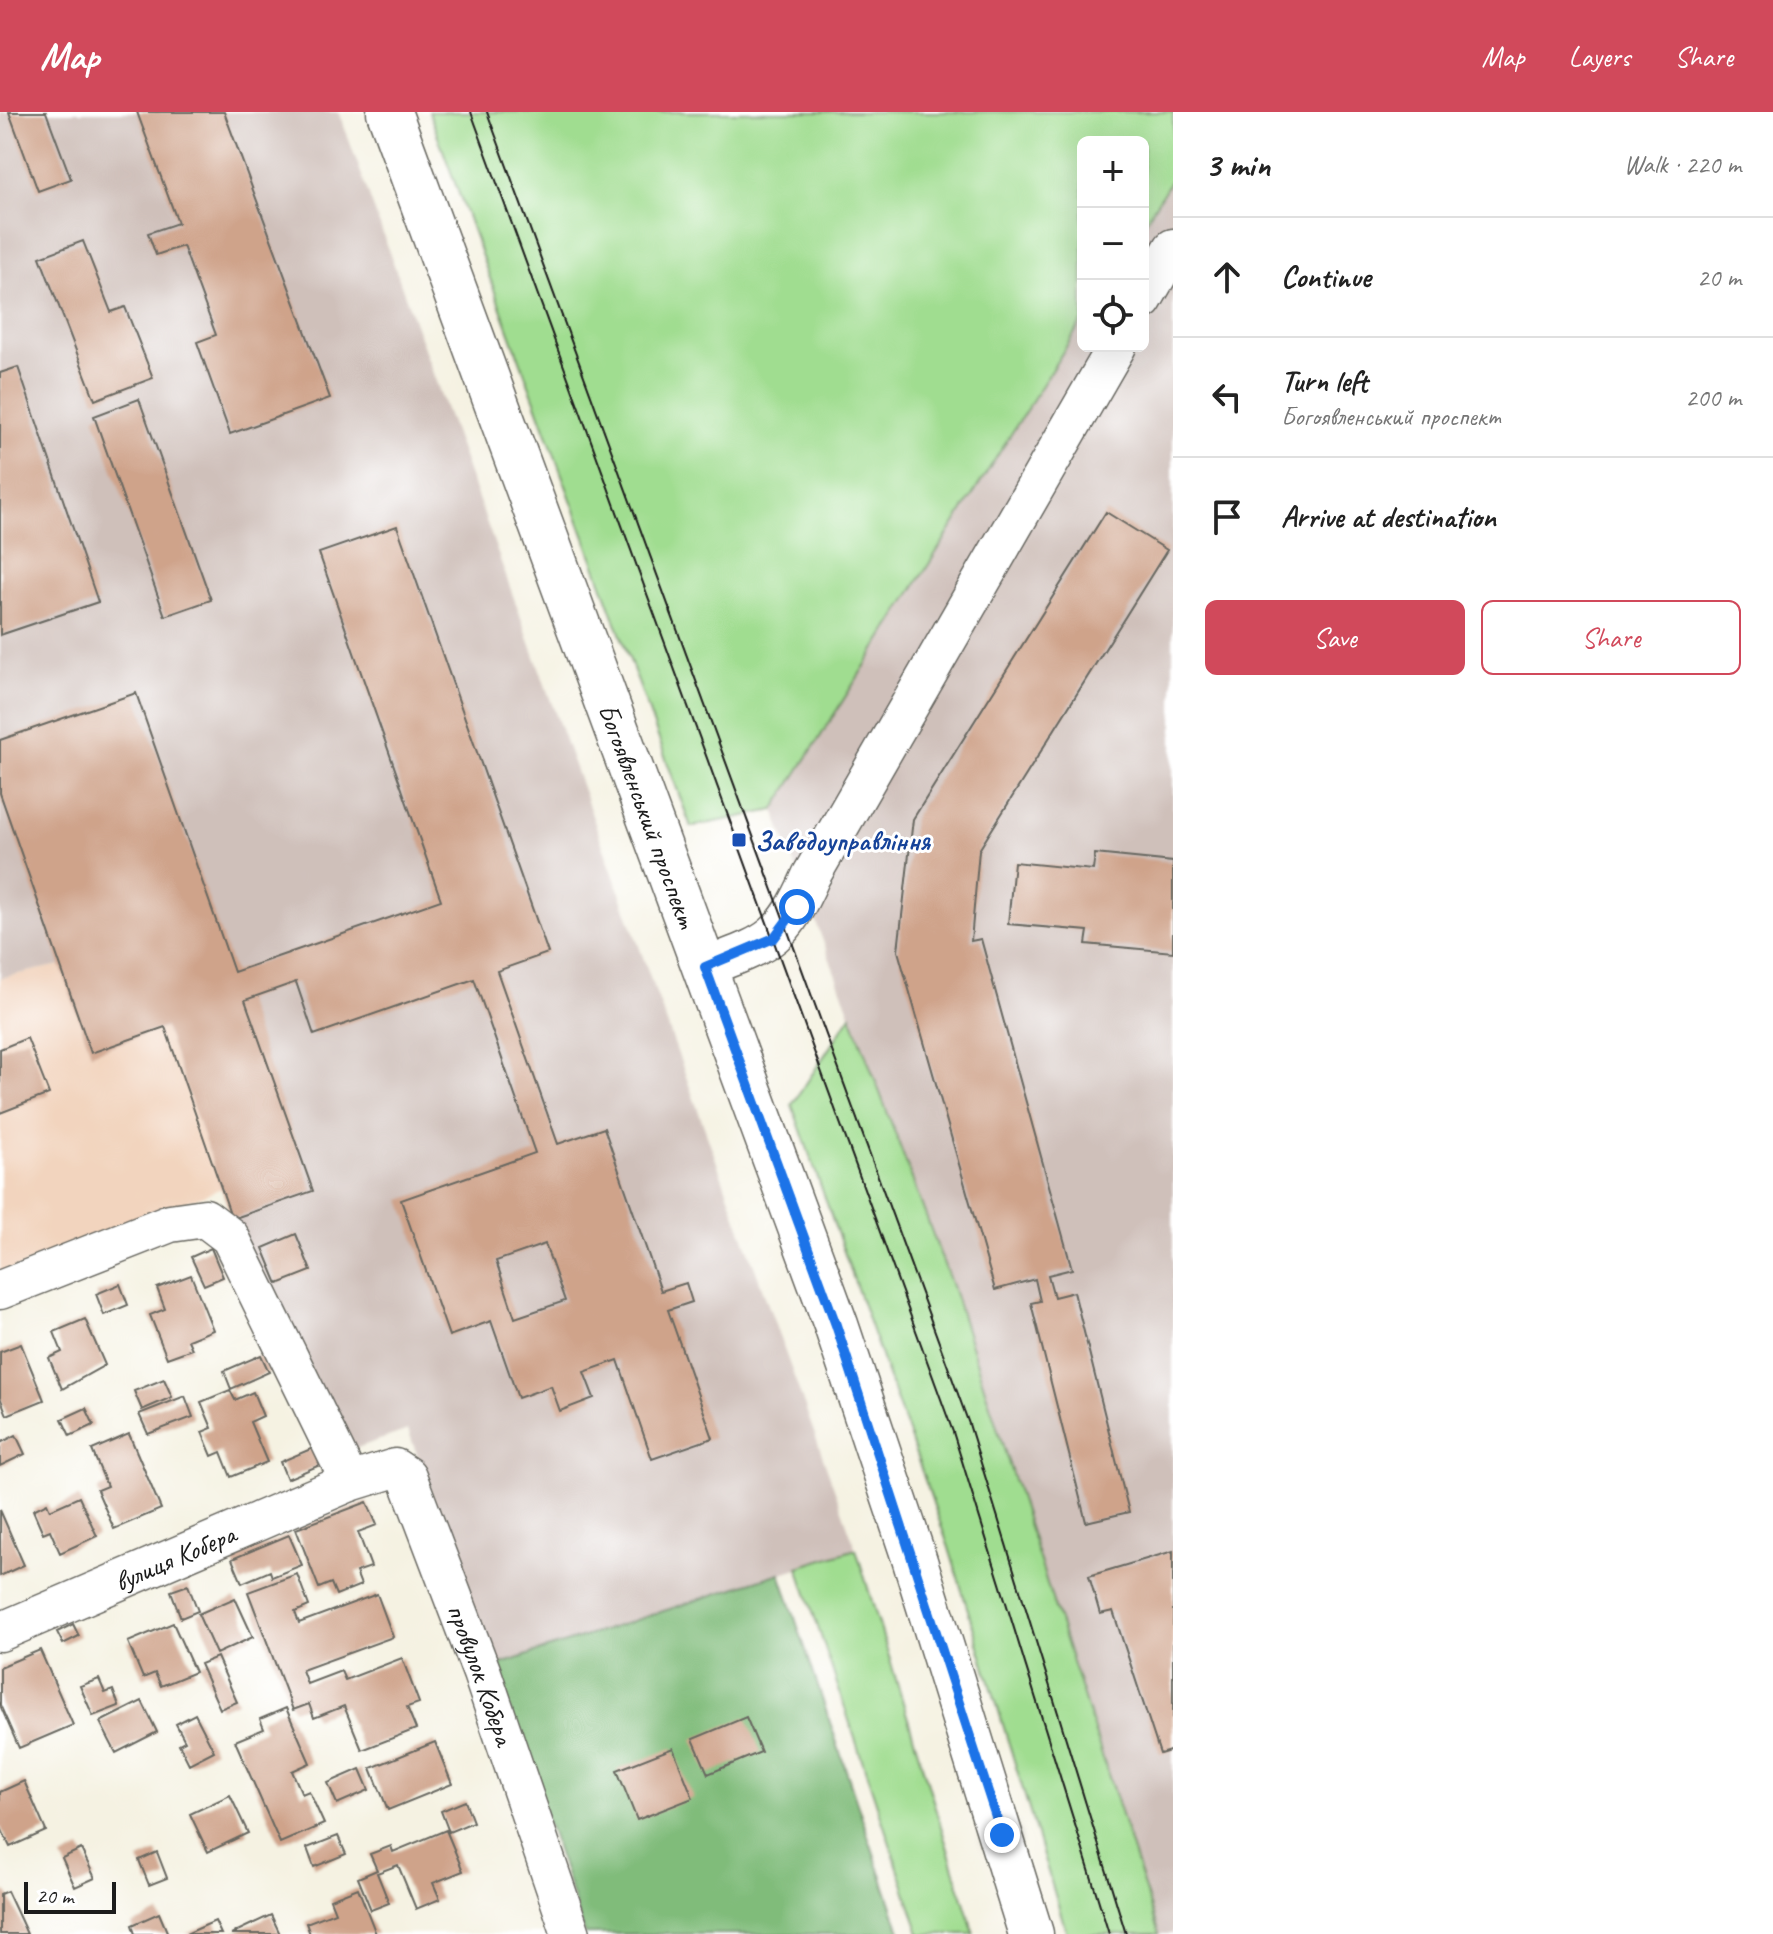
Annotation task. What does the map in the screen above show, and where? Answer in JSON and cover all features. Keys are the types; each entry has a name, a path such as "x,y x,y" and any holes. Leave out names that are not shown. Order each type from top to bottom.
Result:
{"main road":[{"name":"Богоявленський проспект","path":"389,112 841,1339 913,1555 1031,1934"}],"street":[{"path":"1149,290 1173,248"},
{"path":"705,967 774,938 787,925 811,876 1114,352"},
{"path":"0,1290 170,1223 205,1218 230,1237 350,1482"},
{"name":"провулок Кобера","path":"350,1482 395,1468 407,1476 482,1673 569,1933"},
{"name":"вулиця Кобера","path":"0,1632 350,1482"}],"shaded area":[{"path":"0,112 339,112 856,1549 495,1666 408,1430 351,1450 232,1219 165,1028 91,1053 60,965 0,978"},
{"path":"1173,177 1173,1934 1159,1934 952,1286 774,810 1077,330 1077,352 1149,352 1149,215"},
{"path":"61,965 165,1027 222,1188 0,1275 0,978"}],"green space":[{"path":"429,112 1173,112 1173,177 1149,215 1149,136 1077,136 1077,330 774,810 691,827"},
{"path":"851,1015 952,1286 1159,1934 1067,1934 949,1548 792,1105"},
{"path":"856,1549 974,1934 920,1934 798,1567"},
{"path":"780,1573 901,1934 585,1934 495,1666"}],"building":[{"path":"9,112 46,112 71,179 38,191"},
{"path":"137,112 224,112 330,398 230,434 197,342 216,335 183,246 156,255 148,233 178,223"},
{"path":"83,241 111,312 125,307 153,378 95,400 40,257"},
{"path":"18,367 98,602 0,635 0,373"},
{"path":"139,399 211,600 165,616 94,416"},
{"path":"1106,512 1167,550 979,850 971,941 981,939 1072,1269 1048,1275 1054,1297 1074,1292 1129,1512 1086,1522 1031,1303 1040,1301 1035,1279 995,1290 898,951 913,819"},
{"path":"397,526 548,953 497,971 558,1144 604,1128 661,1291 686,1283 692,1302 668,1310 713,1438 652,1459 618,1360 584,1372 594,1398 560,1411 551,1386 518,1398 491,1321 449,1336 401,1200 535,1153 474,979 314,1035 296,982 245,1000 313,1191 232,1219 165,1027 91,1053 0,793 0,740 136,693 234,972 441,900 319,553","holes":["545,1244 565,1301 515,1318 496,1261"]},
{"path":"1095,854 1173,862 1173,952 1086,944 1088,931 1008,924 1014,862 1093,870"},
{"path":"27,1038 49,1094 0,1113 0,1049"},
{"path":"296,1234 311,1271 278,1284 263,1248"},
{"path":"211,1248 223,1277 204,1285 191,1257"},
{"path":"191,1275 213,1330 188,1340 192,1349 167,1358 150,1315 165,1309 157,1288"},
{"path":"120,1284 128,1305 104,1315 96,1294"},
{"path":"85,1319 105,1365 62,1389 49,1358 62,1352 54,1332"},
{"path":"21,1344 44,1400 7,1415 0,1397 0,1352"},
{"path":"261,1355 269,1372 231,1389 224,1371"},
{"path":"164,1379 172,1397 142,1410 134,1391"},
{"path":"230,1390 235,1400 253,1392 263,1416 250,1422 267,1462 231,1477 221,1452 212,1456 202,1432 212,1428 201,1402"},
{"path":"185,1396 193,1417 148,1434 139,1414"},
{"path":"86,1408 94,1425 70,1436 62,1419"},
{"path":"129,1434 161,1509 114,1529 97,1490 107,1486 92,1450"},
{"path":"16,1435 25,1454 0,1466 0,1443"},
{"path":"313,1448 320,1465 287,1479 280,1462"},
{"path":"79,1497 97,1536 60,1553 50,1530 43,1533 33,1510 47,1503 50,1510"},
{"path":"367,1502 377,1525 358,1532 371,1567 356,1572 361,1585 336,1595 331,1583 319,1588 296,1529"},
{"path":"0,1510 24,1565 0,1576"},
{"path":"289,1535 302,1565 272,1577 270,1571 242,1583 232,1559"},
{"path":"1173,1551 1173,1750 1160,1754 1113,1611 1100,1614 1089,1576"},
{"path":"297,1574 309,1606 295,1612 299,1623 377,1594 393,1637 302,1670 307,1684 341,1671 345,1680 402,1658 419,1703 407,1707 416,1729 362,1750 344,1706 314,1718 309,1704 293,1710 248,1592"},
{"path":"188,1585 198,1611 181,1618 171,1591"},
{"path":"235,1598 253,1637 216,1654 198,1614"},
{"path":"173,1623 195,1672 161,1686 155,1673 143,1678 128,1642"},
{"path":"73,1624 79,1636 63,1644 57,1632"},
{"path":"40,1650 73,1725 19,1748 0,1705 0,1667"},
{"path":"217,1657 237,1702 220,1709 200,1664"},
{"path":"99,1679 105,1693 113,1690 119,1706 93,1716 80,1686"},
{"path":"142,1701 157,1732 116,1753 100,1722"},
{"path":"286,1708 310,1763 292,1771 302,1794 309,1791 324,1824 280,1843 235,1741 264,1729 260,1719"},
{"path":"195,1714 214,1751 189,1764 179,1744 185,1741 176,1724"},
{"path":"746,1717 761,1752 708,1774 693,1739"},
{"path":"435,1742 452,1784 388,1810 371,1768"},
{"path":"673,1748 693,1798 637,1820 617,1770"},
{"path":"360,1769 369,1790 337,1804 328,1783"},
{"path":"24,1781 46,1831 10,1847 0,1826 0,1792"},
{"path":"230,1795 248,1833 208,1852 190,1814"},
{"path":"465,1801 473,1822 449,1832 441,1811"},
{"path":"446,1830 463,1871 433,1883 440,1899 416,1909 398,1865 377,1873 389,1903 371,1910 358,1878 377,1870 370,1854 391,1846 393,1852"},
{"path":"338,1836 346,1854 314,1867 307,1848"},
{"path":"81,1849 95,1878 75,1887 62,1858"},
{"path":"157,1852 167,1878 149,1885 139,1860"},
{"path":"358,1888 376,1934 310,1934 306,1923 335,1912 330,1899"},
{"path":"7,1891 27,1934 0,1934 0,1894"},
{"path":"159,1913 168,1934 135,1934 132,1925"},
{"path":"271,1915 280,1934 231,1934"},
{"path":"215,1921 221,1934 186,1934"}],"tram line":[{"path":"471,112 953,1432 1109,1934"},
{"path":"487,112 969,1424 1126,1934"}],"place":[{"name":"Заводоуправління","path":"739,840"}],"route":[{"path":"797,907 787,925 774,938 705,967 836,1325 1002,1835"}]}
